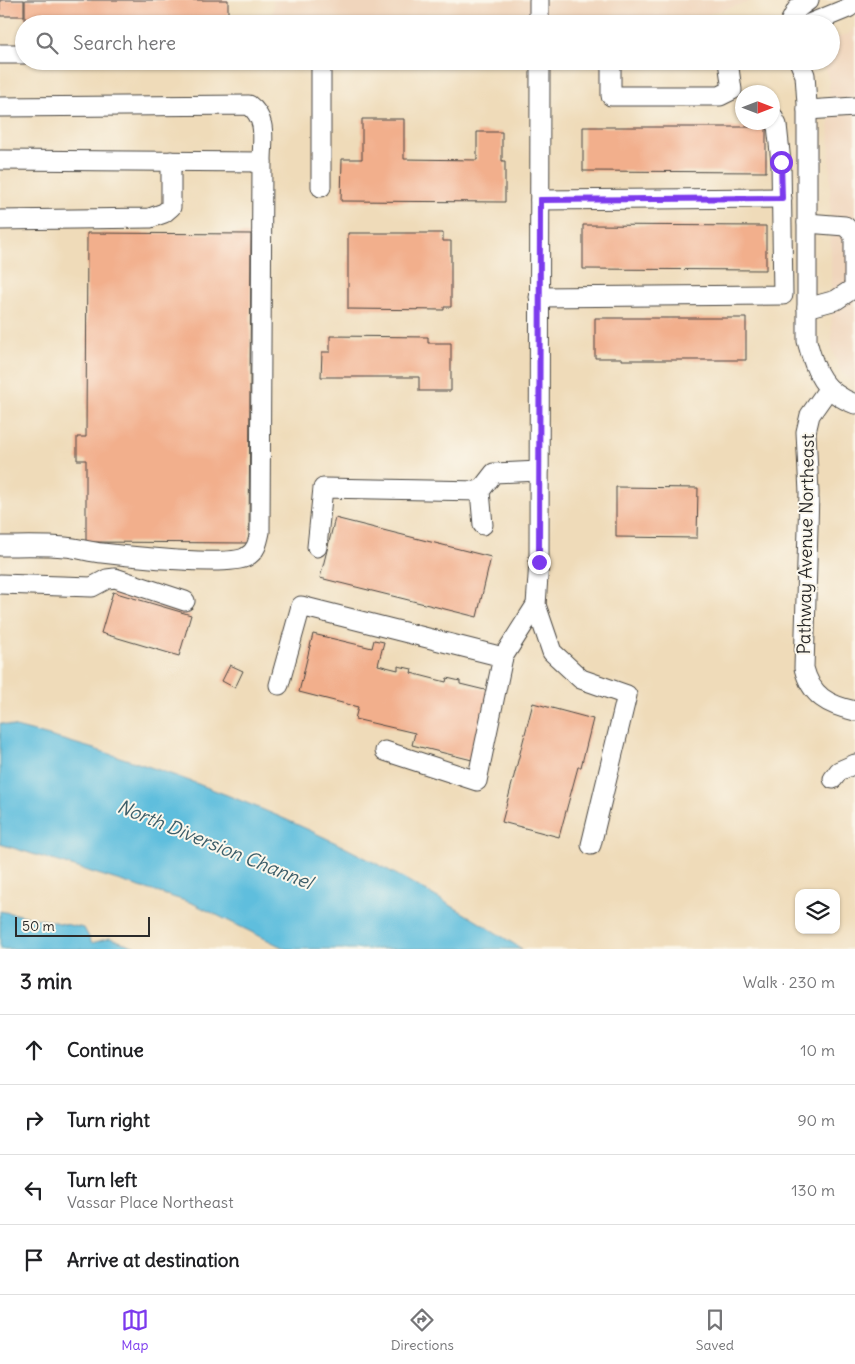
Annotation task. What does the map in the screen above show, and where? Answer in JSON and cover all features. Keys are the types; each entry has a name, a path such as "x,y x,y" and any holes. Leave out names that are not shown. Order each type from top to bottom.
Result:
{"street":[{"path":"539,0 540,15"},
{"path":"795,15 798,9 809,0"},
{"path":"831,15 855,3"},
{"path":"0,54 15,54"},
{"path":"321,70 322,187"},
{"path":"540,70 539,562 536,605 552,652 581,679 627,695 591,845"},
{"path":"611,70 611,96 720,96 735,92"},
{"path":"731,70 737,85"},
{"path":"803,70 805,75 807,110 807,341 814,369 829,388 855,404"},
{"path":"0,107 249,105 258,111 263,122 260,532 258,544 253,553 246,558 233,561 213,562 101,553 65,546 0,546"},
{"path":"807,110 855,107"},
{"path":"540,297 783,295 782,198 778,130"},
{"path":"0,160 262,162"},
{"path":"0,220 150,218 164,213 170,207 170,161"},
{"path":"540,200 782,198"},
{"path":"807,223 845,226 854,236 854,288 836,300 807,308"},
{"name":"Pathway Avenue Northeast","path":"829,388 810,415 806,432 808,493 804,668 807,681 815,693 843,708 855,711"},
{"path":"482,526 480,491 494,473 539,470"},
{"path":"317,546 323,488 480,491"},
{"path":"0,584 92,587 107,579 115,578 185,601"},
{"path":"385,751 477,781 503,657 536,605"},
{"path":"279,685 301,606 503,657"},
{"path":"833,779 839,772 855,764"}],"shaded area":[{"path":"273,0 755,0 705,15 273,15"},
{"path":"855,28 855,383 841,372 832,350 829,81 826,70 840,70 840,36 848,34"}],"water":[{"name":"North Diversion Channel","path":"0,723 98,750 259,808 327,839 394,873 522,949 286,949 192,903 0,844"},
{"path":"0,911 84,928 92,943 110,938 142,949 0,949"}],"building":[{"path":"0,0 24,0 24,15 0,16"},
{"path":"25,0 228,0 228,15 25,15"},
{"path":"362,119 404,119 404,159 477,160 477,132 502,132 502,161 505,161 505,202 341,201 342,159 362,159"},
{"path":"583,127 735,127 735,130 766,130 766,172 583,171"},
{"path":"583,225 766,226 766,270 583,269"},
{"path":"87,233 251,234 249,543 86,542 86,460 77,460 77,437 86,437"},
{"path":"348,233 443,233 443,241 451,241 451,307 444,307 444,310 348,309"},
{"path":"595,318 746,318 746,360 622,360 622,358 595,358"},
{"path":"330,336 428,337 428,343 451,343 451,391 419,391 419,377 321,377 322,352 330,352"},
{"path":"616,487 698,488 697,538 616,537"},
{"path":"335,518 491,557 477,617 320,578"},
{"path":"113,592 191,615 179,656 101,633"},
{"path":"313,634 372,648 374,640 384,642 378,665 398,670 398,666 412,669 411,673 446,682 447,678 460,681 460,684 489,691 472,760 412,745 415,733 355,719 358,707 299,692"},
{"path":"230,665 243,671 235,688 222,681"},
{"path":"533,703 593,719 581,767 578,767 559,837 502,822"}],"route":[{"path":"539,562 540,200 782,198 781,162"}]}
